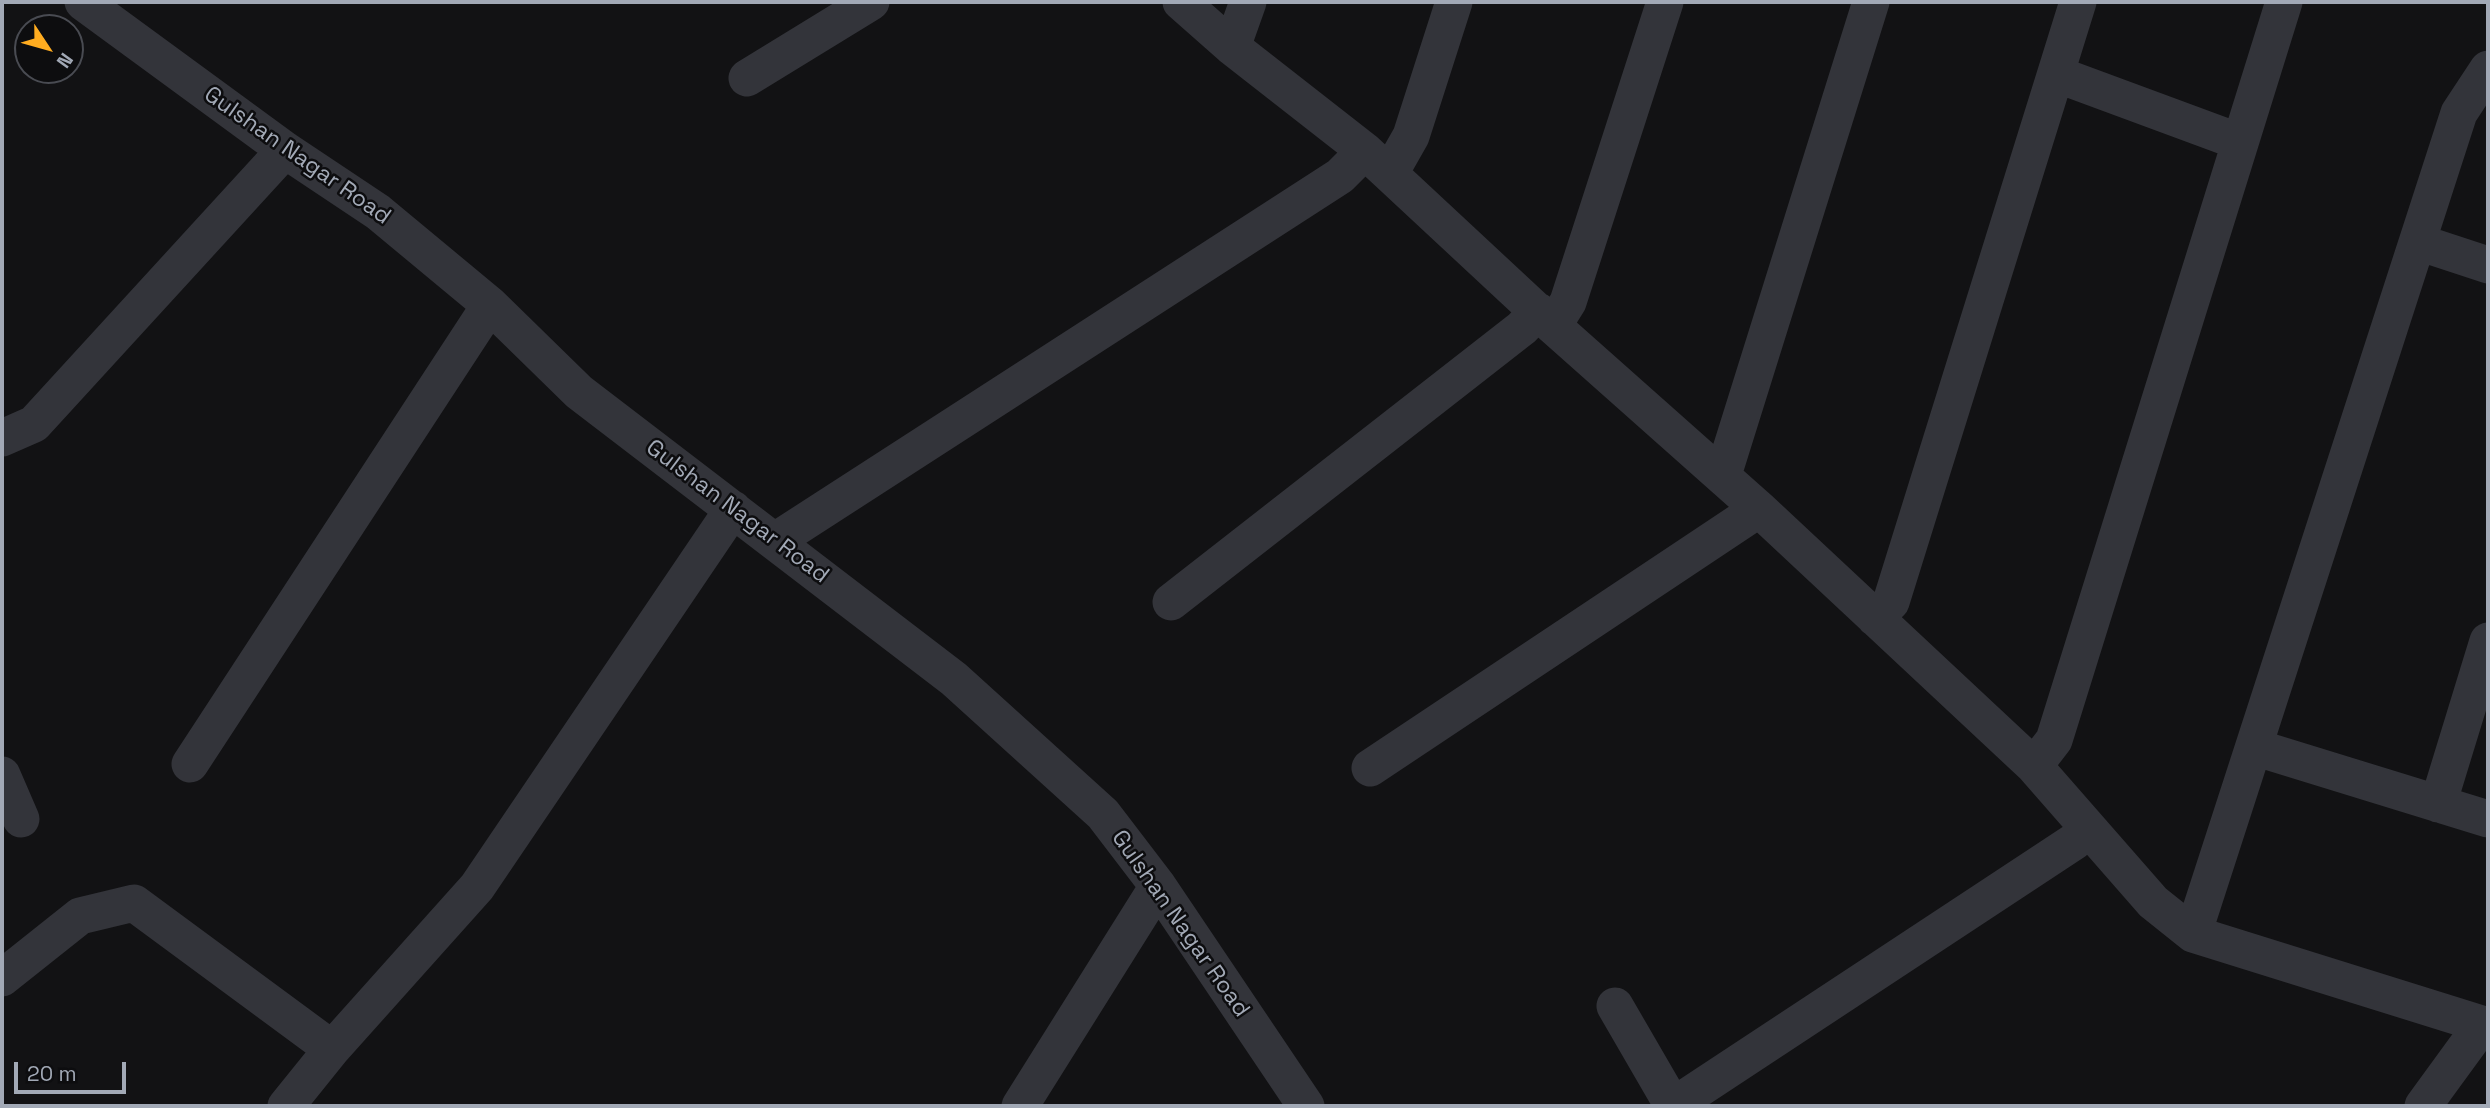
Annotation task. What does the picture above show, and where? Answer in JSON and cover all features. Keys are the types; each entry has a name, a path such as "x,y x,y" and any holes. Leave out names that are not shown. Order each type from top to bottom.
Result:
{"street":[{"name":"Gulshan Nagar Road","path":"83,2 285,150 378,212 490,304 579,392 954,679 1103,814 1158,886 1306,1106"},
{"path":"747,78 871,2"},
{"path":"1181,2 1232,47 1377,162 1546,318 1723,475 2034,766 2153,902 2193,934 2485,1026 2423,1106"},
{"path":"1232,47 1248,2"},
{"path":"775,541 1340,176 1377,162 1411,136 1454,2"},
{"path":"1171,602 1522,328 1546,318 1568,302 1665,2"},
{"path":"1723,475 1871,2"},
{"path":"1875,618 1891,602 2078,2"},
{"path":"2034,766 2054,740 2284,2"},
{"path":"2193,934 2459,113 2488,69"},
{"path":"2056,74 2240,142"},
{"path":"2,438 34,424 285,150"},
{"path":"2418,242 2488,265"},
{"path":"190,764 490,304"},
{"path":"286,1106 332,1049 477,887 733,509"},
{"path":"1370,768 1759,509"},
{"path":"2438,804 2488,641"},
{"path":"2254,747 2488,819"},
{"path":"2,775 21,820"},
{"path":"1615,1006 1673,1106 2075,841 2087,829"},
{"path":"1020,1106 1158,886"},
{"path":"2,978 80,916 134,902 332,1049"}]}
